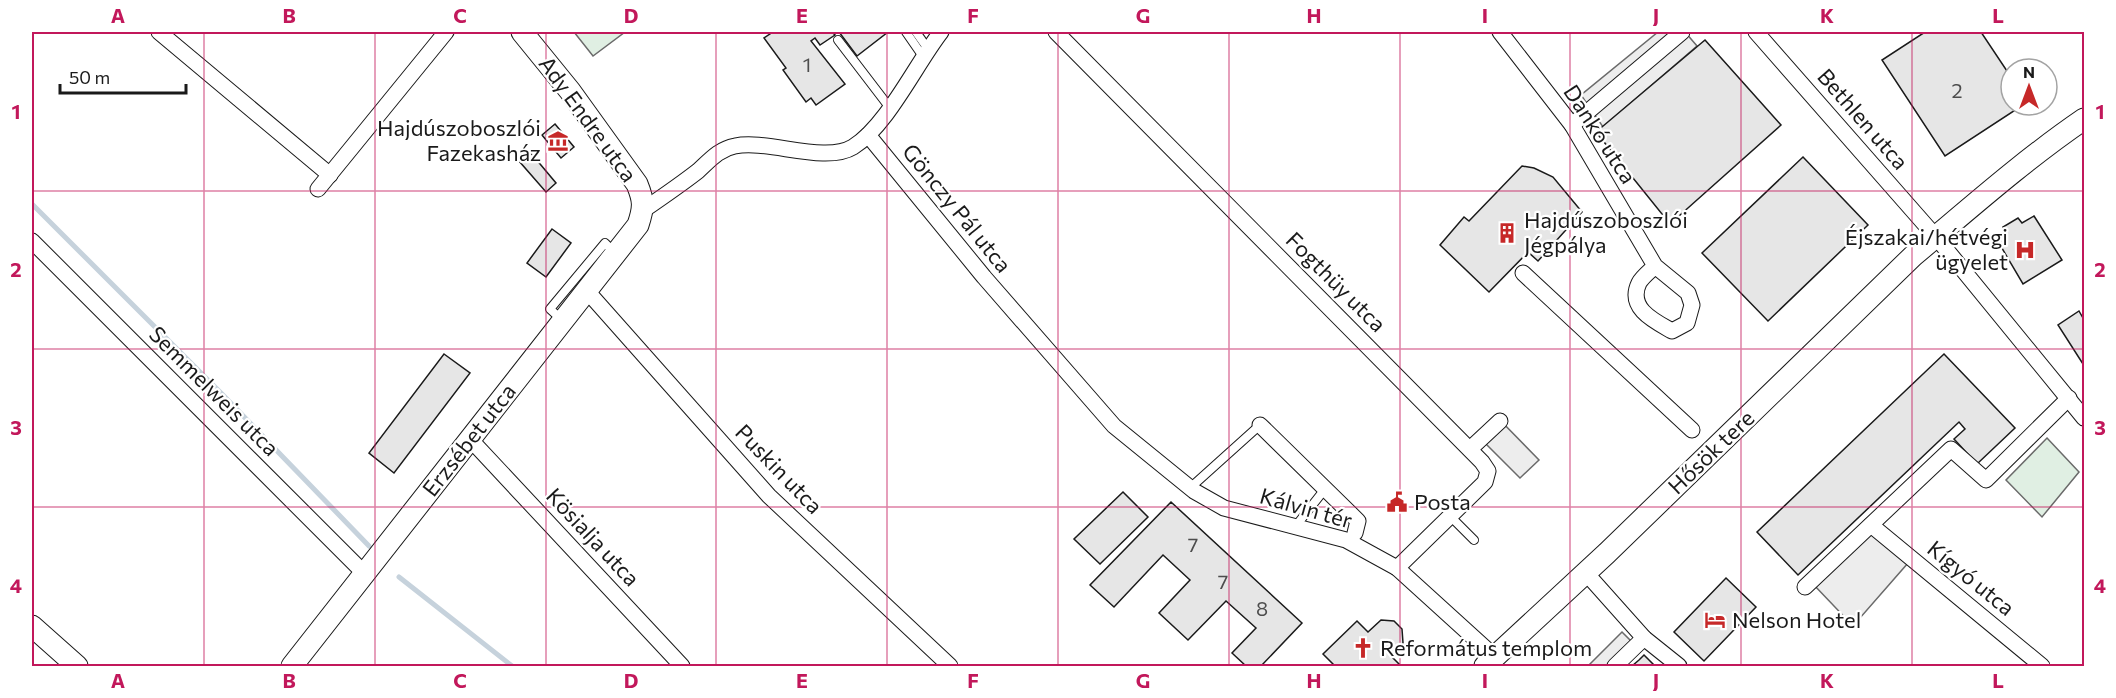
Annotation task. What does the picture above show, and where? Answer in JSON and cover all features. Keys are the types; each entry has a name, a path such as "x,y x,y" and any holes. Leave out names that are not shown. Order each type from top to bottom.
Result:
{"main road":[{"name":"Ady Endre utca","path":"522,32 570,91 637,184 643,199 642,211"},
{"name":"Hősök tere","path":"1490,662 1586,573 1913,256 2042,150 2085,119"},
{"name":"Erzsébet utca","path":"292,666 616,254 638,225 642,211"},
{"path":"32,626 77,666"}],"street":[{"path":"159,32 330,175"},
{"path":"318,189 446,32"},
{"path":"642,211 698,170 710,158 728,147 743,144 833,153 850,149 868,135 890,108 941,32"},
{"name":"Fogthüy utca","path":"1056,32 1468,447 1488,471 1485,482 1396,568"},
{"name":"Dankó utca","path":"1500,32 1572,125 1655,266"},
{"path":"1572,125 1682,32"},
{"name":"Bethlen utca","path":"1755,32 1936,237 2085,418"},
{"name":"Gönczy Pál utca","path":"868,135 984,277 1114,426 1190,488"},
{"name":"Semmelweis utca","path":"32,241 365,574"},
{"path":"1523,273 1692,430"},
{"name":"Puskin utca","path":"587,291 769,496 943,664"},
{"path":"1805,587 1951,449 1986,480 2068,398"},
{"path":"1468,447 1500,421"},
{"path":"1260,424 1358,521 1355,533"},
{"name":"Kösialja utca","path":"470,439 682,666"},
{"name":"Kálvin tér","path":"1190,488 1224,508 1346,540 1396,568 1460,626 1490,662"},
{"name":"Kígyó utca","path":"1871,525 2042,666"},
{"path":"1586,573 1644,638 1678,666"},
{"path":"1615,666 1644,638"}],"lane":[{"path":"906,32 926,54"},
{"path":"916,32 926,54"},
{"path":"838,40 890,108"},
{"path":"563,321 550,309 605,243 616,254"},
{"path":"1190,488 1260,424"},
{"path":"1295,527 1325,489"},
{"path":"1450,516 1474,540"}],"green space":[{"path":"574,32 625,32 593,56"},
{"path":"2047,438 2079,472 2042,517 2006,480"}],"shaded area":[{"path":"1658,32 1685,32 1697,46 1603,127 1581,95"},
{"path":"1498,418 1539,460 1520,478 1479,437"},
{"path":"1873,531 1908,563 1853,626 1814,585"},
{"path":"1622,632 1636,646 1615,666 1588,666"}],"building":[{"path":"773,32 832,32 835,35 820,45 815,38 811,41 845,84 816,105 811,98 806,102 783,70 786,68 764,38"},
{"path":"839,32 888,32 857,56"},
{"path":"1925,32 1981,32 1999,59 1999,117 2005,117 1945,156 1882,60"},
{"path":"1705,40 1781,125 1670,224 1596,132"},
{"name":"Hajdúszoboszlói Fazekasház","path":"555,124 574,147 561,158 542,135"},
{"path":"530,152 556,183 546,192 519,161"},
{"path":"1803,157 1868,225 1768,321 1702,253"},
{"name":"Hajdúszoboszlói Jégpálya","path":"1522,166 1534,168 1553,177 1582,212 1538,261 1528,252 1489,292 1440,245 1464,217 1469,221"},
{"path":"2034,216 2062,260 2023,284 1996,238 2006,232 2003,227 2018,218 2022,223"},
{"path":"552,229 571,243 546,277 527,263"},
{"path":"2079,311 2084,317 2083,364 2058,325"},
{"path":"444,354 470,373 394,473 369,453"},
{"path":"1944,354 2015,428 1977,464 1954,439 1965,429 1959,422 1798,575 1757,532"},
{"path":"1123,492 1148,517 1100,564 1074,539"},
{"path":"1171,502 1302,623 1261,666 1246,666 1232,653 1256,628 1226,601 1188,640 1159,613 1190,580 1163,555 1114,607 1090,585"},
{"name":"Nelson Hotel","path":"1726,578 1756,607 1704,661 1674,632"},
{"name":"Református templom","path":"1381,620 1394,621 1402,629 1403,643 1390,655 1401,666 1335,666 1323,654 1357,621 1368,632"},
{"path":"1644,655 1655,666 1632,666 1639,660"}],"waterway":[{"path":"32,204 223,395 369,546"},
{"path":"399,577 512,666"}],"place":[{"name":"Hajdúszoboszlói Fazekasház","path":"558,141"},
{"name":"Hajdúszoboszlói Jégpálya","path":"1507,233"},
{"name":"Éjszakai/hétvégi ügyelet","path":"2025,250"},
{"name":"Posta","path":"1397,502"},
{"name":"Nelson Hotel","path":"1715,620"},
{"name":"Református templom","path":"1363,648"}]}
